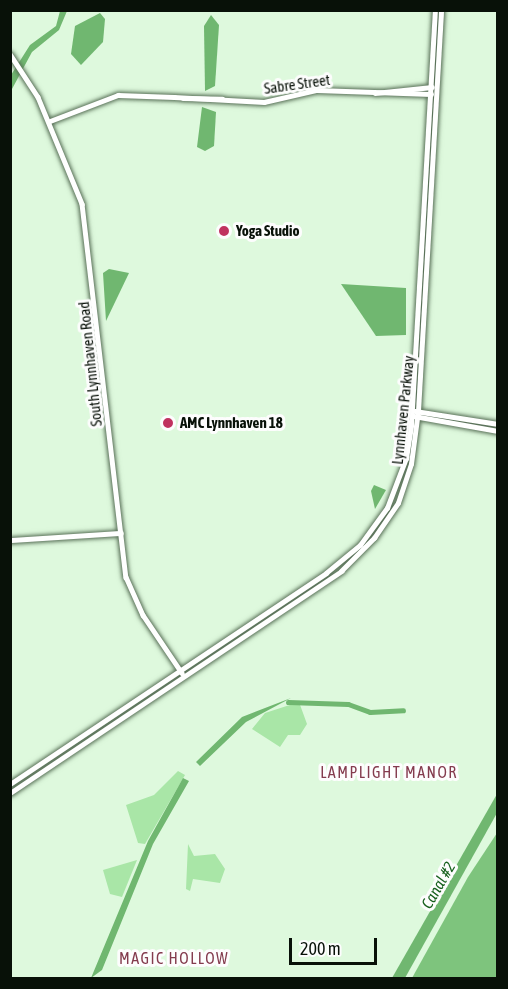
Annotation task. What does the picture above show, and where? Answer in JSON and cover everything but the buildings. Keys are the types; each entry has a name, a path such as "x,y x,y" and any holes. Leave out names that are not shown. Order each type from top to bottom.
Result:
{"main road":[{"name":"Lynnhaven Parkway","path":"10,784 182,673 360,545 387,508 401,475 415,413 435,10"},
{"name":"Lynnhaven Parkway","path":"10,793 355,558 402,495 415,413 441,10"},
{"name":"South Lynnhaven Road","path":"10,54 23,72 50,121 86,226 121,533 131,592 182,673"},
{"name":"Sabre Street","path":"375,93 437,87"},
{"name":"Sabre Street","path":"50,121 118,95 272,102 317,90 437,94"},
{"path":"415,413 498,424"},
{"path":"415,413 498,431"},
{"path":"10,540 121,533"}],"shaded area":[{"path":"60,11 67,11 59,30 32,52 12,89 11,121 11,75 30,45 56,26"},
{"path":"100,13 105,19 103,42 81,65 71,54 75,26"},
{"path":"211,15 219,25 215,86 205,91 204,26"},
{"path":"202,107 216,112 214,146 205,151 197,147"},
{"path":"109,269 129,273 106,321 103,273"},
{"path":"341,284 406,288 406,335 376,336"},
{"path":"374,485 386,490 375,509 371,491"},
{"path":"291,698 246,722 200,766 196,762 242,717"},
{"path":"299,702 307,724 300,735 288,735 280,747 252,729 265,713"},
{"path":"178,771 185,775 145,844 138,843 126,805 154,795"},
{"path":"183,778 189,781 153,844 102,970 91,978 148,841"},
{"path":"497,794 497,813 405,978 392,978"},
{"path":"497,833 497,978 412,978 468,877"},
{"path":"188,844 194,856 215,854 225,869 220,883 193,879 190,891 186,889"},
{"path":"137,860 122,897 110,894 103,870"}],"waterway":[{"path":"288,702 348,704 370,712 403,710"}],"place":[{"name":"Yoga Studio","path":"224,231"},
{"name":"AMC Lynnhaven 18","path":"168,423"}],"district":[{"name":"LAMPLIGHT MANOR","path":"389,772"},
{"name":"MAGIC HOLLOW","path":"174,958"}],"water label":[{"name":"Canal #2","path":"438,885"}]}
